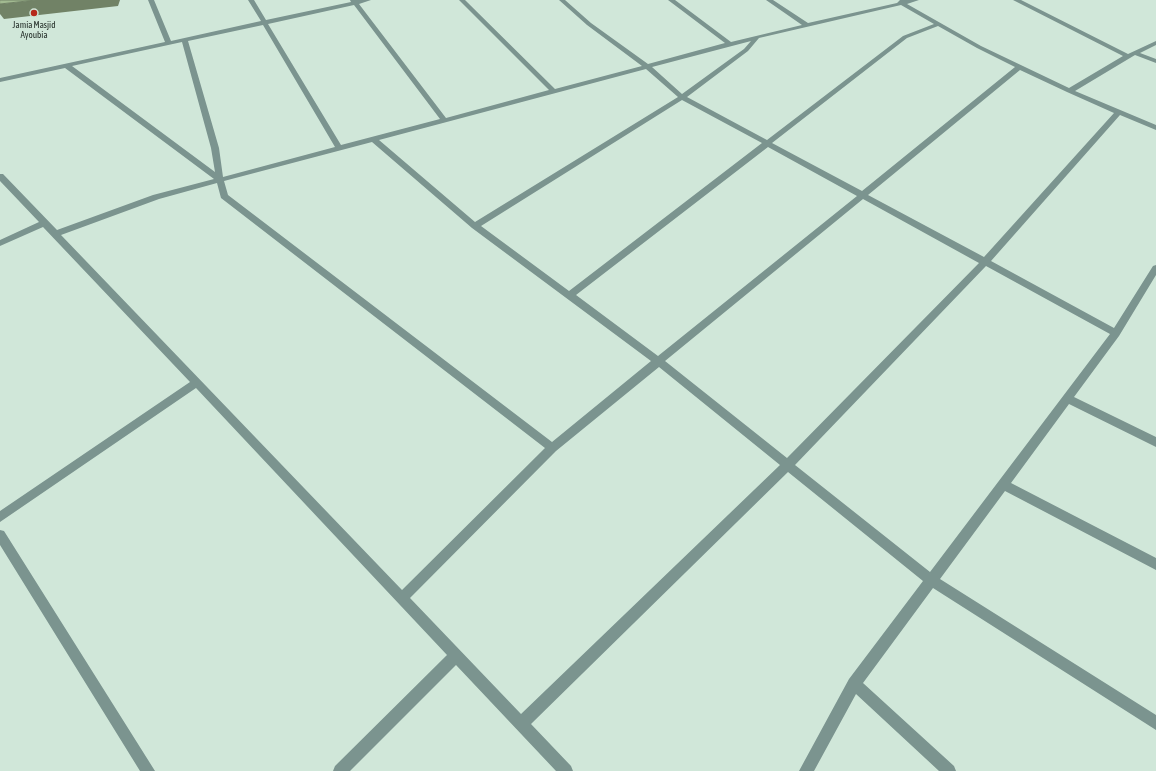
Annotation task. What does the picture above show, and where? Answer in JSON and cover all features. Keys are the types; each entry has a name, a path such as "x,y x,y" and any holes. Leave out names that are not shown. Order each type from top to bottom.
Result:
{"street":[{"path":"151,0 169,43"},
{"path":"251,0 339,148"},
{"path":"0,80 185,40 354,1 368,0"},
{"path":"462,0 553,91"},
{"path":"562,0 589,24 647,66 682,97 1116,332"},
{"path":"671,0 730,44"},
{"path":"769,0 807,26"},
{"path":"55,234 156,197 757,37 807,26 900,2 916,0"},
{"path":"1016,0 1128,56"},
{"path":"354,1 444,120"},
{"path":"900,2 979,47 1069,91 1156,128"},
{"path":"570,295 906,37 938,24"},
{"path":"475,226 682,97 746,50 757,37"},
{"path":"185,40 215,148 224,196 552,448"},
{"path":"1069,91 1128,56 1156,43"},
{"path":"1135,53 1156,61"},
{"path":"67,66 220,180"},
{"path":"401,599 552,448 1020,67"},
{"path":"521,724 788,465 985,262 1119,112"},
{"path":"373,139 475,226 658,361 931,580 1156,723"},
{"path":"0,176 566,771"},
{"path":"0,243 44,223"},
{"path":"806,771 854,684 1116,332 1156,268"},
{"path":"0,517 196,383"},
{"path":"1067,398 1156,442"},
{"path":"1003,484 1156,564"},
{"path":"0,535 148,771"},
{"path":"340,771 456,656"},
{"path":"854,684 949,771"}],"building":[{"path":"0,0 36,0 0,4"}],"place":[{"name":"Jamia Masjid Ayoubia","path":"34,13"}]}
